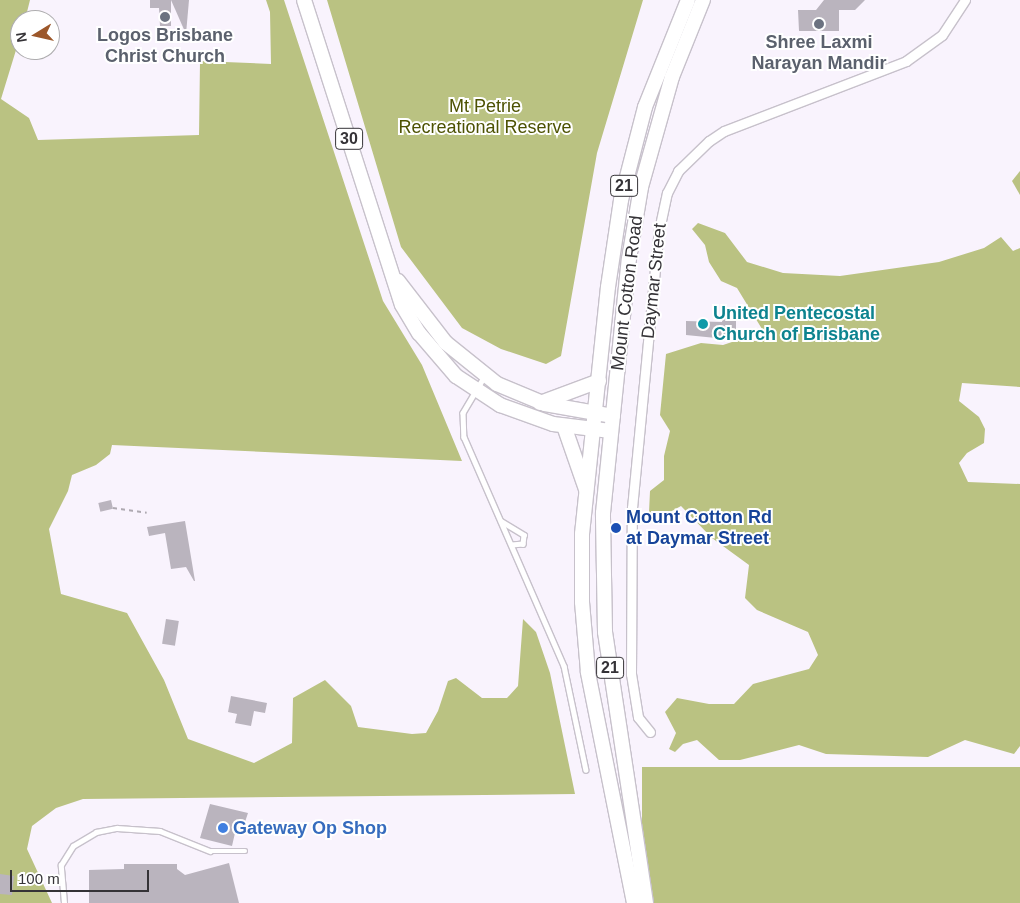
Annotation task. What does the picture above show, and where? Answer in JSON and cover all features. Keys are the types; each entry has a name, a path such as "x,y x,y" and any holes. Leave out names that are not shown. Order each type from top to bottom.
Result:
{"main road":[{"name":"30","path":"304,0 395,278 402,305 419,334 446,366 475,391 514,412 564,426 593,429"},
{"name":"Mount Cotton Road","path":"595,413 612,255 627,174 653,85 688,0"},
{"name":"Mount Cotton Road","path":"613,416 629,259 641,187 670,86 703,0"},
{"name":"30","path":"395,278 446,343 484,376 540,403 613,416"},
{"path":"540,403 598,381"},
{"name":"21","path":"595,413 587,489 581,579 585,651 634,903"},
{"name":"21","path":"613,416 602,536 603,610 646,903"},
{"path":"564,426 587,489"},
{"path":"593,429 611,431"}],"street":[{"name":"Daymar Street","path":"650,732 638,717 631,674 632,508 659,230 667,193 678,172 716,136 906,61 942,35 965,0"}],"lane":[{"path":"484,376 462,416 462,432 564,666 586,770"},
{"path":"501,521 524,535 523,544 512,545"},
{"path":"64,903 60,877 64,856 83,838 96,832 117,828 160,831 210,851 245,851"}],"path":[{"path":"113,508 147,512"}],"green space":[{"path":"0,0 30,0 28,10 10,10 10,60 13,60 1,99 29,118 38,140 199,135 200,61 271,64 270,12 266,0 284,0 383,301 422,365 462,461 112,445 110,454 96,465 72,475 68,491 49,529 61,594 127,613 164,680 188,739 254,763 292,743 293,698 325,680 351,706 358,727 412,734 426,733 438,711 448,681 456,678 482,698 507,698 518,686 523,619 536,632 550,673 575,794 83,799 56,808 32,826 27,849 52,903 0,903"},
{"name":"Mt Petrie Recreational Reserve","path":"327,0 643,0 597,153 561,356 546,364 501,349 462,328 401,247"},
{"path":"1020,171 1020,195 1012,181"},
{"path":"698,223 725,233 747,262 783,273 840,276 939,262 984,248 1001,237 1013,251 1020,248 1020,387 962,383 959,401 979,417 985,429 984,443 967,453 959,463 968,482 1020,484 1020,746 1014,754 965,740 928,757 826,754 799,745 740,760 719,760 697,740 683,744 675,752 669,749 676,733 665,712 677,698 709,704 734,704 753,684 809,669 818,655 808,632 757,610 745,598 749,565 712,538 681,506 670,512 649,513 650,491 664,480 664,456 670,431 660,415 666,354 701,343 723,345 741,339 762,342 765,334 737,288 721,281 709,262 705,245 692,229"},
{"path":"642,767 1020,767 1020,903 642,903"}],"building":[{"name":"Logos Brisbane Christ Church","path":"150,0 171,0 171,26 160,26 159,8 150,8"},
{"path":"171,0 189,0 186,34"},
{"name":"Shree Laxmi Narayan Mandir","path":"824,0 865,0 855,10 839,10 839,31 799,31 798,10 816,10"},
{"name":"United Pentecostal Church of Brisbane","path":"723,308 732,308 732,312 736,312 736,340 686,335 686,321 722,322"},
{"path":"111,500 113,509 100,512 98,503"},
{"path":"185,521 195,581 186,567 171,569 165,533 149,536 147,527"},
{"path":"166,619 179,621 175,646 162,644"},
{"path":"231,696 267,703 265,713 254,711 251,726 235,723 237,714 228,712"},
{"name":"Gateway Op Shop","path":"210,804 248,813 241,834 235,833 232,846 200,838"},
{"path":"229,863 239,903 89,903 89,870 124,869 124,864 177,864 177,869 185,875"},
{"path":"0,874 14,876 12,895 0,894"}],"place":[{"name":"Logos Brisbane Christ Church","path":"165,17"},
{"name":"Shree Laxmi Narayan Mandir","path":"819,24"},
{"name":"United Pentecostal Church of Brisbane","path":"703,324"},
{"name":"Mount Cotton Rd at Daymar Street","path":"616,528"},
{"name":"Gateway Op Shop","path":"223,828"}]}
